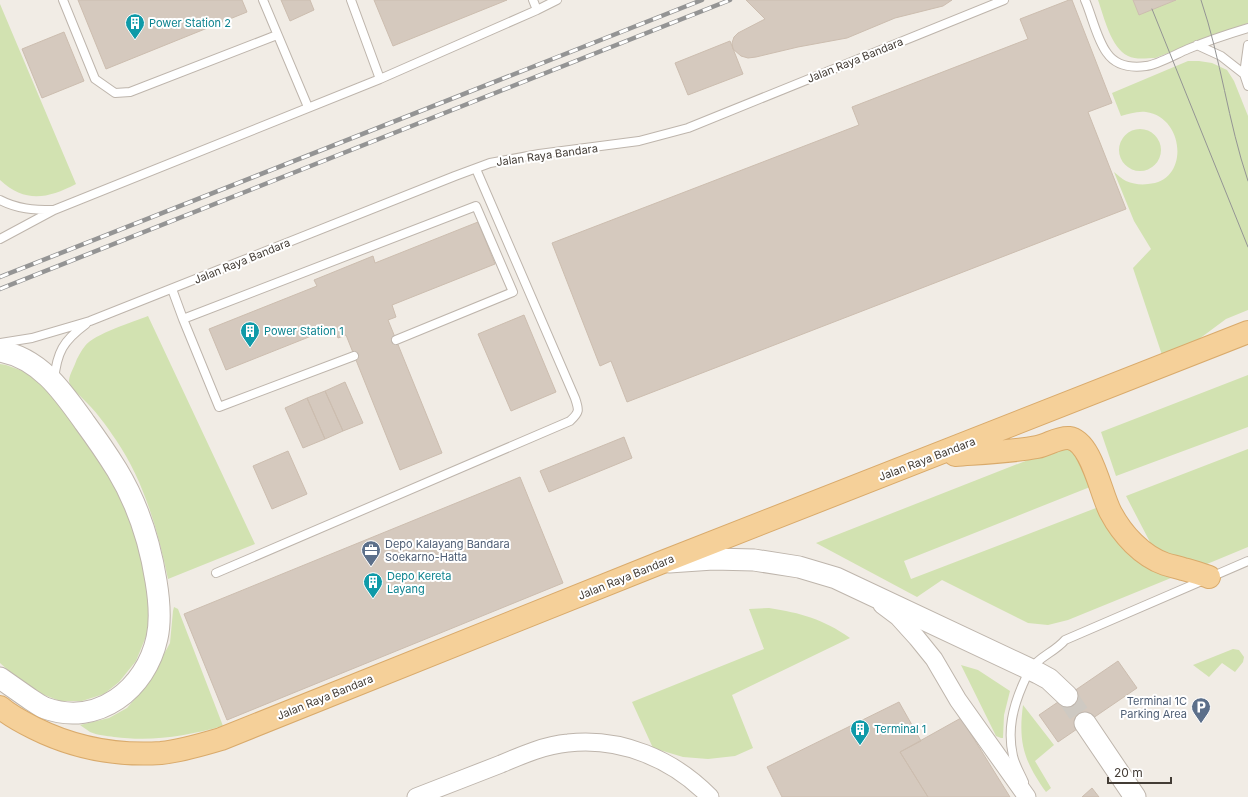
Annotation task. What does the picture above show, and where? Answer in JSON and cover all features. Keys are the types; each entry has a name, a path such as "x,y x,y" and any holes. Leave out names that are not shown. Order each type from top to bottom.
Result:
{"main road":[{"name":"Jalan Raya Bandara","path":"0,707 23,722 48,735 74,745 105,752 134,754 162,753 192,748 228,736 660,563 1248,332"},
{"path":"934,456 1014,450 1039,446 1060,439 1070,438 1079,442 1084,447 1110,512 1123,532 1133,543 1148,555 1164,564 1209,577"}],"street":[{"path":"0,351 10,352 40,369 54,381 118,471 140,517 156,580 159,608 157,637 147,665 128,691 102,708 86,713 67,713 44,708 0,678"},
{"path":"660,563 713,559 754,560 799,567 836,578 1049,679 1067,696"},
{"path":"866,592 898,617 934,659 958,700 1027,797"},
{"path":"1085,723 1135,797"},
{"path":"416,797 543,748 567,743 590,742 617,744 648,754 683,773 710,797"}],"lane":[{"path":"62,0 95,79 115,93 130,92 277,35"},
{"path":"263,0 308,107"},
{"path":"351,0 380,79"},
{"path":"533,0 537,10"},
{"path":"0,239 54,210 380,79 557,0"},
{"name":"Jalan Raya Bandara","path":"0,343 32,338 90,321 490,163 639,141 688,128 1004,0"},
{"path":"1085,0 1103,46 1114,60 1123,65 1135,67 1148,66 1197,45 1248,28"},
{"path":"1197,45 1221,56 1244,74"},
{"path":"1248,45 1244,74 1248,86"},
{"path":"216,573 570,422 578,415 578,408 575,398 476,168"},
{"path":"0,200 7,204 31,210 54,210"},
{"path":"183,319 476,206 513,292 396,340"},
{"path":"172,288 219,408 354,356"},
{"path":"54,381 58,359 63,347 72,334 90,321"},
{"path":"1030,797 1013,757 1011,727 1015,703 1030,670 1043,657 1060,646 1065,640 1209,577 1248,562"}],"green space":[{"path":"1098,0 1133,0 1139,14 1176,0 1248,0 1248,23 1155,58 1134,58 1122,52 1117,46 1109,31"},
{"path":"0,4 76,184 55,193 36,196 27,195 9,187 0,180"},
{"path":"1188,61 1212,63 1227,70 1234,81 1248,116 1248,310 1226,319 1199,339 1162,355 1133,268 1151,249 1134,221 1114,172 1124,180 1134,184 1148,184 1162,181 1171,173 1176,162 1177,149 1175,136 1169,125 1159,116 1143,112 1121,116 1112,93"},
{"path":"1140,129 1155,135 1161,150 1155,165 1140,171 1125,165 1119,150 1125,135"},
{"path":"148,316 255,544 168,579 155,525 135,472 116,440 100,418 72,388 69,381 78,357 90,342 105,333"},
{"path":"0,364 31,374 54,393 118,487 132,522 143,561 148,596 149,629 136,661 119,682 104,694 82,701 60,701 29,689 0,663"},
{"path":"1248,375 1248,427 1116,476 1101,432"},
{"path":"1061,447 1075,447 1090,487 904,561 911,579 1096,508 1113,536 1156,572 1171,578 1068,620 1048,625 1028,623 942,580 917,597 816,543"},
{"path":"1248,449 1248,547 1207,564 1183,562 1161,555 1151,544 1126,496"},
{"path":"174,607 178,609 223,726 196,733 142,739 99,735 90,732 80,725 109,718 127,708 147,685 170,643"},
{"path":"769,608 791,612 821,621 850,638 732,695 753,748 735,756 708,759 683,757 653,748 632,702 764,649 749,609"},
{"path":"1233,649 1239,650 1244,657 1243,662 1235,672 1222,663 1209,677 1193,665"},
{"path":"961,665 978,670 1010,691 1004,715 1003,738 996,736"},
{"path":"1023,705 1054,745 1035,761 1051,788 1046,792 1032,771 1024,751 1021,730"}],"building":[{"name":"Power Station 2","path":"78,0 242,0 247,12 106,69"},
{"path":"281,0 310,0 314,10 290,21"},
{"path":"374,0 507,0 393,46"},
{"path":"746,0 952,0 943,6 895,18 847,38 748,58 741,56 733,49 732,43 734,37 738,33 765,19"},
{"path":"1072,0 1112,103 1088,112 1126,209 627,402 611,361 600,366 552,243 859,125 852,107 1028,39 1020,19"},
{"path":"1133,0 1176,0 1139,15"},
{"path":"64,32 84,81 42,98 22,49"},
{"path":"730,41 743,74 688,95 675,63"},
{"name":"Power Station 1","path":"478,222 495,264 392,305 396,317 388,320 442,453 400,470 346,335 338,338 334,327 226,370 209,329 317,286 314,280 373,256 375,263"},
{"path":"524,315 556,392 511,411 478,334"},
{"path":"345,382 363,423 343,431 325,391"},
{"path":"325,391 343,431 325,439 307,398"},
{"path":"307,398 325,439 303,448 285,408"},
{"path":"624,437 632,458 549,492 540,471"},
{"path":"288,451 307,494 272,509 253,466"},
{"name":"Depo Kereta Layang","path":"520,477 563,583 227,720 184,614"},
{"path":"1118,661 1137,688 1058,742 1039,715"},
{"name":"Terminal 1","path":"899,702 921,741 900,752 928,797 782,797 767,767"},
{"path":"961,718 1010,797 928,797 900,752"},
{"path":"1092,788 1099,797 1082,797"}],"tunnel":[{"path":"1067,696 1085,723"}],"tram line":[{"path":"1201,0 1214,45 1235,136 1248,181"},
{"path":"1152,9 1248,247"}],"railway":[{"path":"0,277 702,0"},
{"path":"0,289 730,0"}],"place":[{"name":"Power Station 2","path":"135,40"},
{"name":"Power Station 1","path":"250,348"},
{"name":"Depo Kalayang Bandara Soekarno-Hatta","path":"371,567"},
{"name":"Depo Kereta Layang","path":"373,599"},
{"name":"Terminal 1C Parking Area","path":"1201,724"},
{"name":"Terminal 1","path":"860,746"}]}
